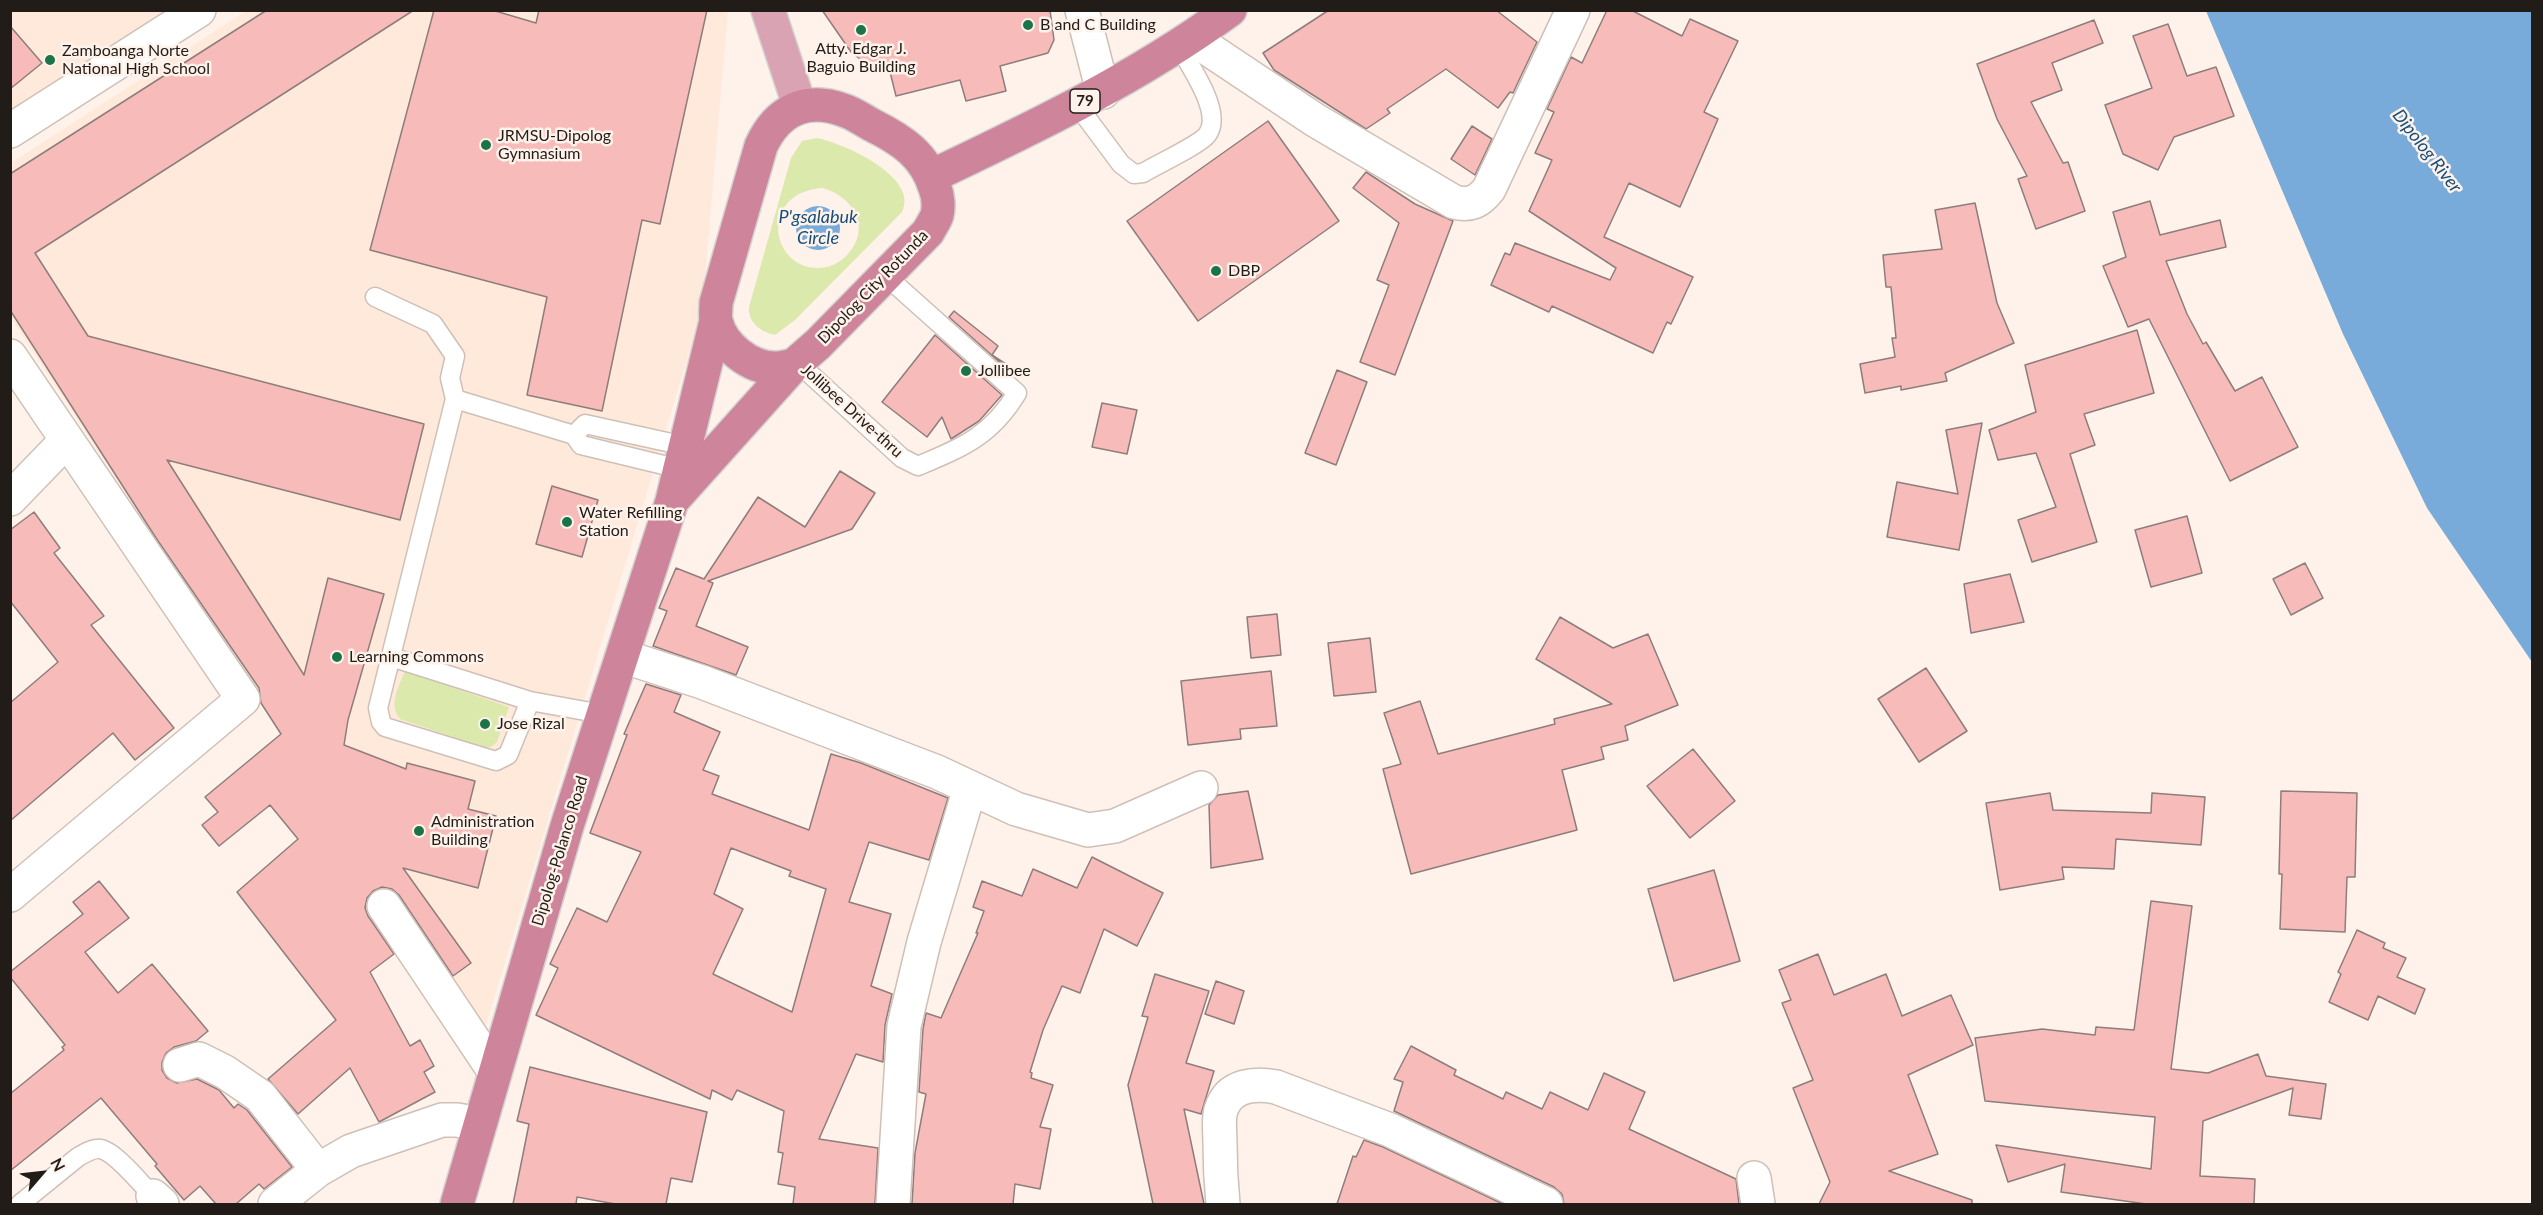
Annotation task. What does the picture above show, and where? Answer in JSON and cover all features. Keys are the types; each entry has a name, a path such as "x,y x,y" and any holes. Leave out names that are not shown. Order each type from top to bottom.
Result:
{"highway":[{"name":"79","path":"932,176 1090,98 1186,42 1230,10"},
{"name":"Dipolog City Rotunda","path":"672,501 795,363 818,344 928,232 937,214 938,195 932,176 918,155 900,139 843,109 819,105 800,107"},
{"path":"795,363 775,368 758,365 737,353 724,340 716,321 716,303 760,146 768,129 783,114 800,107"},
{"name":"Dipolog-Polanco Road","path":"457,1204 602,714 672,501 716,321"}],"main road":[{"path":"768,10 800,107"}],"street":[{"path":"10,131 199,10"},
{"path":"1082,10 1090,98"},
{"path":"1186,42 1454,202 1465,205 1474,203 1489,189 1573,10"},
{"path":"10,356 243,699 10,895"},
{"path":"10,499 67,440"},
{"path":"622,656 702,682 937,772 1016,809 1088,830 1115,826 1201,788"},
{"path":"893,1204 903,1026 924,942 967,798 967,787"},
{"path":"384,906 495,1072"},
{"path":"180,1065 199,1059 225,1072 260,1096 318,1170"},
{"path":"1223,1204 1220,1177 1221,1110 1227,1098 1241,1087 1257,1084 1276,1087 1390,1130 1546,1204"},
{"path":"276,1204 318,1170 351,1151 442,1120 479,1124"}],"lane":[{"path":"1090,98 1121,164 1134,174 1143,173 1206,136 1212,125 1211,107 1186,42"},
{"name":"Jollibee Drive-thru","path":"795,363 902,458 918,466 980,436 1004,415 1017,393 886,276"},
{"path":"375,297 432,324 455,356 450,378 455,399 378,708 381,722 385,727 496,761 508,755 530,701"},
{"path":"455,399 574,435 585,424 682,458"},
{"path":"392,657 530,701 602,714"},
{"path":"20,1204 78,1156 100,1149 111,1153 158,1200"}],"shaded area":[{"name":"Zamboanga Norte National High School","path":"11,11 167,11 11,110"},
{"path":"246,11 728,11 702,310 482,1038 11,318 11,163"}],"green space":[{"path":"817,138 860,154 890,175 900,186 905,199 902,212 795,320 775,335 756,326 749,313 749,307 791,158 802,141","holes":["823,188 843,198 856,214 859,224 855,244 845,257 832,266 820,268 803,265 790,257 782,245 778,230 780,216 788,202 802,193"]},
{"path":"405,671 509,707 497,742 485,748 400,719 395,702"}],"water":[{"name":"Dipolog River","path":"2206,11 2532,11 2532,662 2427,508 2343,334"},
{"name":"P'gsalabuk Circle","path":"818,206 827,207 834,212 839,219 839,237 834,244 827,249 818,250 809,249 802,244 797,237 796,228 797,219 802,212 809,207"}],"building":[{"path":"267,10 414,10 35,253 88,336 424,424 400,520 167,460 304,675 328,578 384,594 348,720 344,745 406,769 407,763 475,781 468,809 496,816 478,888 403,868 471,963 453,976 399,895 392,889 382,887 373,891 367,898 365,908 368,916 394,954 370,972 410,1046 420,1040 434,1066 424,1072 435,1092 379,1122 350,1068 298,1114 268,1079 336,1020 237,892 298,839 270,805 219,846 202,825 218,812 205,797 281,734 261,703 259,688 156,538 10,310 10,174"},
{"path":"434,10 492,10 536,23 539,10 707,10 660,224 642,220 602,411 527,395 547,297 370,250"},
{"path":"822,10 1050,10 1054,40 1048,53 1000,66 1006,91 966,101 960,80 896,96 890,72 864,62 851,52"},
{"path":"1329,10 1496,10 1537,42 1513,93 1510,92 1498,108 1446,69 1387,109 1390,113 1366,129 1274,70 1263,53"},
{"path":"1607,10 1631,10 1682,36 1690,19 1738,41 1704,112 1718,119 1680,207 1629,183 1604,237 1693,277 1671,324 1667,322 1653,353 1552,306 1549,312 1491,285 1505,253 1510,255 1515,243 1610,280 1616,268 1529,211 1552,160 1535,153 1554,112 1547,109 1571,57 1582,63"},
{"path":"2094,20 2103,43 2052,63 2062,90 2031,102 2063,163 2068,162 2085,211 2036,229 2018,179 2027,176 1997,119 1977,64"},
{"path":"2168,24 2187,76 2216,67 2234,116 2174,137 2158,170 2123,154 2105,105 2152,88 2133,36"},
{"path":"10,26 42,63 10,89"},
{"name":"DBP","path":"1268,121 1339,221 1198,321 1127,221"},
{"path":"1472,126 1492,139 1475,175 1451,159"},
{"path":"1366,172 1415,204 1453,221 1395,375 1360,362 1389,285 1377,280 1399,223 1353,188"},
{"path":"2150,201 2160,235 2220,220 2226,247 2166,261 2187,314 2203,344 2206,342 2235,391 2262,377 2298,447 2230,481 2149,319 2128,327 2103,266 2126,257 2113,212"},
{"path":"1975,203 1997,303 2014,343 1945,373 1947,381 1901,390 1901,386 1865,393 1860,364 1895,357 1892,338 1896,338 1891,287 1886,287 1883,255 1942,249 1935,210"},
{"path":"954,311 998,346 992,355 1015,370 1015,376 949,317"},
{"path":"2137,330 2154,393 2084,414 2095,445 2070,454 2097,542 2032,562 2018,520 2056,507 2036,453 1998,460 1989,430 2036,412 2025,365"},
{"path":"935,335 1002,395 979,421 951,439 942,417 927,437 882,402"},
{"path":"1337,370 1367,382 1336,465 1305,453"},
{"path":"1102,403 1137,410 1127,454 1092,447"},
{"path":"1982,423 1959,550 1887,537 1897,482 1958,494 1946,430"},
{"path":"840,471 875,493 852,529 708,581 713,583 696,626 748,647 736,675 653,646 667,611 659,608 676,568 704,579 758,497 805,527"},
{"name":"Water Refilling Station","path":"552,486 598,500 582,557 536,544"},
{"path":"34,512 60,548 54,553 104,616 91,625 174,728 135,760 113,733 10,821 10,703 58,662 10,601 10,530"},
{"path":"2187,516 2202,573 2151,587 2135,530"},
{"path":"2305,563 2323,598 2291,615 2273,579"},
{"path":"2010,574 2024,622 1971,633 1964,584"},
{"path":"1277,614 1281,655 1251,658 1247,617"},
{"path":"1560,617 1613,648 1648,634 1678,705 1625,726 1628,740 1601,747 1604,759 1562,770 1577,830 1411,874 1383,769 1401,764 1384,713 1420,701 1438,754 1555,724 1554,719 1612,704 1536,659"},
{"path":"1370,638 1376,692 1334,696 1328,643"},
{"path":"1926,668 1967,731 1919,762 1878,699"},
{"path":"1271,671 1277,726 1240,729 1241,739 1188,745 1181,681"},
{"path":"646,684 681,695 674,712 720,732 703,770 719,776 712,794 809,830 831,754 861,763 948,798 929,860 869,842 849,902 891,914 871,986 892,994 885,1025 883,1062 856,1054 819,1139 878,1148 875,1204 793,1204 795,1187 778,1184 783,1153 778,1152 784,1111 737,1090 732,1100 712,1090 710,1099 536,1015 558,968 550,964 577,908 607,922 641,852 590,833 627,735 624,734","holes":["731,848 791,871 789,876 826,889 792,1012 713,974 743,909 714,894"]},
{"path":"1693,749 1735,801 1690,838 1647,786"},
{"path":"1248,791 1263,859 1211,868 1209,805 1218,795"},
{"path":"2281,791 2357,793 2355,877 2347,877 2345,932 2280,929"},
{"path":"2050,793 2053,810 2151,813 2152,793 2205,797 2201,845 2116,839 2114,869 2062,867 2064,879 2000,890 1986,803"},
{"path":"1092,857 1163,893 1137,946 1104,929 1080,993 1062,986 1043,1030 1030,1072 1032,1073 1031,1078 1053,1085 1040,1127 1051,1129 1040,1189 1015,1184 1013,1204 912,1204 915,1153 926,1094 919,1092 926,1013 941,1018 978,933 976,933 984,911 973,907 982,881 1022,896 1033,869 1077,888"},
{"path":"1714,870 1740,961 1674,981 1648,889"},
{"path":"99,881 129,918 85,952 118,993 152,964 208,1031 196,1041 174,1047 166,1053 162,1062 162,1070 167,1078 177,1083 197,1079 219,1090 234,1108 238,1104 247,1110 292,1167 264,1189 259,1184 236,1204 216,1204 200,1186 184,1200 101,1098 10,1171 10,1094 64,1050 62,1047 65,1045 10,977 10,972 83,914 73,902"},
{"path":"2151,901 2192,906 2171,1069 2208,1073 2258,1054 2266,1076 2326,1084 2321,1119 2289,1115 2293,1088 2203,1121 2200,1176 2255,1179 2254,1204 2146,1204 2061,1192 2065,1164 2008,1182 1996,1145 2151,1169 2155,1117 1985,1101 1975,1038 2042,1029 2095,1035 2096,1027 2134,1030"},
{"path":"2357,930 2385,943 2383,948 2406,958 2397,977 2425,989 2415,1014 2378,996 2368,1020 2329,1002 2341,974 2338,972"},
{"path":"1818,954 1834,995 1886,974 1902,1016 1951,995 1973,1045 1908,1075 1938,1154 1889,1171 1972,1200 1972,1204 1819,1204 1830,1182 1793,1088 1813,1080 1782,1003 1791,1000 1779,970"},
{"path":"1155,974 1209,991 1186,1063 1214,1071 1201,1114 1184,1109 1204,1204 1153,1204 1128,1085 1148,1017 1142,1016"},
{"path":"1216,981 1244,991 1234,1024 1205,1014"},
{"path":"1411,1046 1456,1070 1454,1075 1503,1099 1506,1092 1542,1109 1550,1092 1588,1110 1604,1073 1645,1092 1629,1129 1736,1179 1739,1204 1564,1204 1562,1194 1554,1187 1394,1111 1403,1082 1394,1079"},
{"path":"530,1067 707,1112 692,1182 671,1178 666,1204 615,1204 577,1197 576,1204 513,1204 529,1124 517,1121"},
{"path":"1364,1140 1503,1204 1337,1204 1353,1156 1356,1157"}],"place":[{"name":"B and C Building","path":"1028,25"},
{"name":"Atty. Edgar J. Baguio Building","path":"861,30"},
{"name":"Zamboanga Norte National High School","path":"50,60"},
{"name":"JRMSU-Dipolog Gymnasium","path":"486,145"},
{"name":"DBP","path":"1216,271"},
{"name":"Jollibee","path":"966,371"},
{"name":"Water Refilling Station","path":"567,522"},
{"name":"Learning Commons","path":"337,657"},
{"name":"Jose Rizal","path":"485,724"},
{"name":"Administration Building","path":"419,831"}]}
